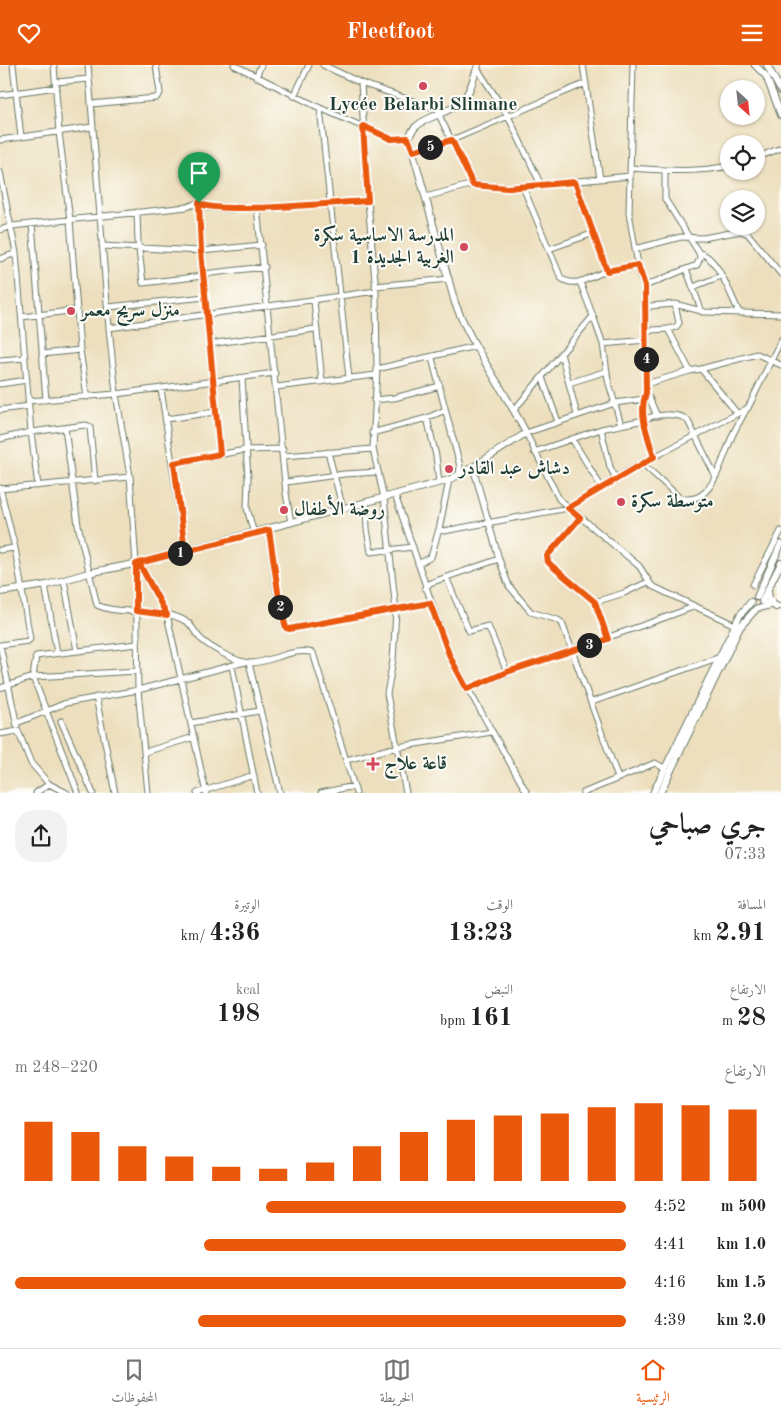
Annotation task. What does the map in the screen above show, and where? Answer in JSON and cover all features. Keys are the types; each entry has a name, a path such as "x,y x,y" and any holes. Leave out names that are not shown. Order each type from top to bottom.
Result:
{"street":[{"path":"13,65 21,137"},
{"path":"54,65 59,132 70,220 80,351 87,397"},
{"path":"88,65 109,328 116,394 130,477 138,564 136,611 138,690 148,793"},
{"path":"92,105 156,98 160,93 156,65"},
{"path":"234,65 294,96 391,139 408,138"},
{"path":"256,77 261,65"},
{"path":"294,96 309,65"},
{"path":"323,65 361,83 442,113 473,185"},
{"path":"583,65 600,179"},
{"path":"632,65 629,213 638,265 645,286 646,393 644,399 644,420 654,457"},
{"path":"755,65 766,77 781,115"},
{"path":"767,65 781,91"},
{"path":"408,138 415,128 461,102 466,96 477,67"},
{"path":"477,67 509,117 541,185"},
{"path":"0,95 89,79"},
{"path":"361,83 368,201 376,289 376,372 372,433 373,449 384,499 396,611 393,660 387,694 406,793"},
{"path":"413,151 452,140 586,83"},
{"path":"320,108 349,378"},
{"path":"0,140 92,127"},
{"path":"408,138 465,328 514,409 552,489 568,508 639,566 648,581 660,591 738,626"},
{"path":"765,154 781,148"},
{"path":"630,168 706,170 720,167"},
{"path":"645,286 697,265 700,258 700,253 665,199 665,170"},
{"path":"0,172 3,198 12,226 16,253 31,432 38,486"},
{"path":"426,197 473,185 523,187 630,176"},
{"path":"575,182 607,271"},
{"path":"523,187 561,278 580,282 607,271 638,265"},
{"path":"199,203 204,207 225,209 368,201"},
{"path":"0,230 12,226 187,207 199,203"},
{"path":"199,203 203,275 220,454"},
{"path":"257,207 265,267 291,523"},
{"path":"137,212 138,247 143,283 265,267"},
{"path":"32,224 46,400"},
{"path":"635,249 690,237 703,238 746,232 781,274"},
{"path":"549,249 594,233"},
{"path":"102,246 201,251 262,245"},
{"path":"0,259 16,253"},
{"path":"700,253 710,257 739,312"},
{"path":"686,269 702,312"},
{"path":"693,287 721,276"},
{"path":"109,328 314,301 376,289 449,279"},
{"path":"580,282 603,344 607,371 620,425"},
{"path":"108,307 205,297"},
{"path":"314,301 315,329 322,382"},
{"path":"646,310 650,306 675,304 702,312 781,314"},
{"path":"646,333 652,330 676,327 679,323 675,304"},
{"path":"22,317 77,310"},
{"path":"514,409 593,316"},
{"path":"210,344 315,329"},
{"path":"668,329 690,371"},
{"path":"603,344 646,340"},
{"path":"642,463 672,493 687,499 704,493 715,475 734,431 748,408 781,340"},
{"path":"276,387 349,378 476,346"},
{"path":"42,354 80,351"},
{"path":"561,353 577,415"},
{"path":"646,384 757,354 781,365"},
{"path":"432,357 460,466 459,476"},
{"path":"0,360 25,358"},
{"path":"701,369 737,413"},
{"path":"569,383 607,371"},
{"path":"0,410 46,400 161,389 275,373"},
{"path":"542,377 558,422"},
{"path":"242,378 248,479 247,509 254,534"},
{"path":"0,383 28,380"},
{"path":"374,400 394,398 440,386"},
{"path":"161,389 174,463 185,551"},
{"path":"646,393 657,416"},
{"path":"0,592 44,585 88,573 138,564 439,483 459,476 526,433 616,403 644,399"},
{"path":"439,529 449,531 568,508 642,463 748,408"},
{"path":"372,433 427,418 445,410"},
{"path":"166,419 215,413"},
{"path":"534,452 601,429 657,416 686,419 715,475"},
{"path":"427,418 436,456 439,483"},
{"path":"0,439 31,432 86,425 90,427 95,481"},
{"path":"65,427 71,484 88,573 98,607 167,615 188,622 202,639 247,662 280,793"},
{"path":"601,429 610,467 616,479"},
{"path":"572,439 602,488"},
{"path":"174,463 245,450 283,449"},
{"path":"284,456 373,449"},
{"path":"328,452 332,476 343,509"},
{"path":"473,467 499,559 509,586 525,606 535,613 562,623 618,778"},
{"path":"286,482 378,472"},
{"path":"67,793 49,784 31,763 16,723 0,645 29,640 15,548 0,489 71,484 130,477"},
{"path":"418,564 431,557 449,480"},
{"path":"395,495 430,603 450,657 527,793"},
{"path":"366,503 367,529 372,552 412,547"},
{"path":"580,518 547,556 547,559 552,566 595,602 608,639"},
{"path":"269,530 280,605 284,625 287,629 396,611 414,605 430,603"},
{"path":"758,603 778,547 781,531"},
{"path":"753,585 778,547"},
{"path":"0,550 15,548"},
{"path":"425,588 430,583 499,559"},
{"path":"653,793 720,657 738,626 768,591 781,563"},
{"path":"138,564 167,615 205,792"},
{"path":"446,577 469,631 488,626 507,672"},
{"path":"64,580 77,651"},
{"path":"595,602 624,593 648,581"},
{"path":"44,585 57,653"},
{"path":"768,591 769,599 777,606"},
{"path":"758,603 777,606"},
{"path":"467,689 507,672 608,639 693,607"},
{"path":"660,793 738,626"},
{"path":"78,793 33,677 35,656 137,644"},
{"path":"16,723 66,703 138,690 247,662 303,652 313,653 356,793"},
{"path":"592,702 720,657"},
{"path":"232,666 258,793"},
{"path":"0,688 33,677 138,671"},
{"path":"96,697 115,793"},
{"path":"191,723 259,711"},
{"path":"61,721 92,793"},
{"path":"0,734 18,731"},
{"path":"346,760 397,747 492,732"},
{"path":"145,752 194,737"},
{"path":"583,793 655,763 664,768"},
{"path":"197,793 254,775"},
{"path":"36,793 49,784"},
{"path":"321,793 354,786"}],"place":[{"name":"Lycée Belarbi Slimane","path":"423,86"},
{"name":"المدرسة الاساسية سكرة الغربية الجديدة 1","path":"464,247"},
{"name":"منزل سريح معمر","path":"71,311"},
{"name":"دشاش عبد القادر","path":"449,469"},
{"name":"متوسطة سكرة","path":"621,502"},
{"name":"روضة الأطفال","path":"284,510"},
{"name":"قاعة علاج","path":"373,764"}],"route":[{"path":"199,203 201,251 220,454 174,463 185,551 139,563 167,615 136,611 136,564 139,563 269,530 280,605 284,625 287,629 396,611 414,605 430,603 450,657 467,689 507,672 608,639 595,602 552,566 548,562 547,556 580,518 568,508 632,468 654,457 642,406 646,393 645,286 640,276 638,265 607,271 575,182 507,188 473,185 452,140 413,151 408,138 391,139 363,126 368,201 230,209 204,207 199,203"}]}
